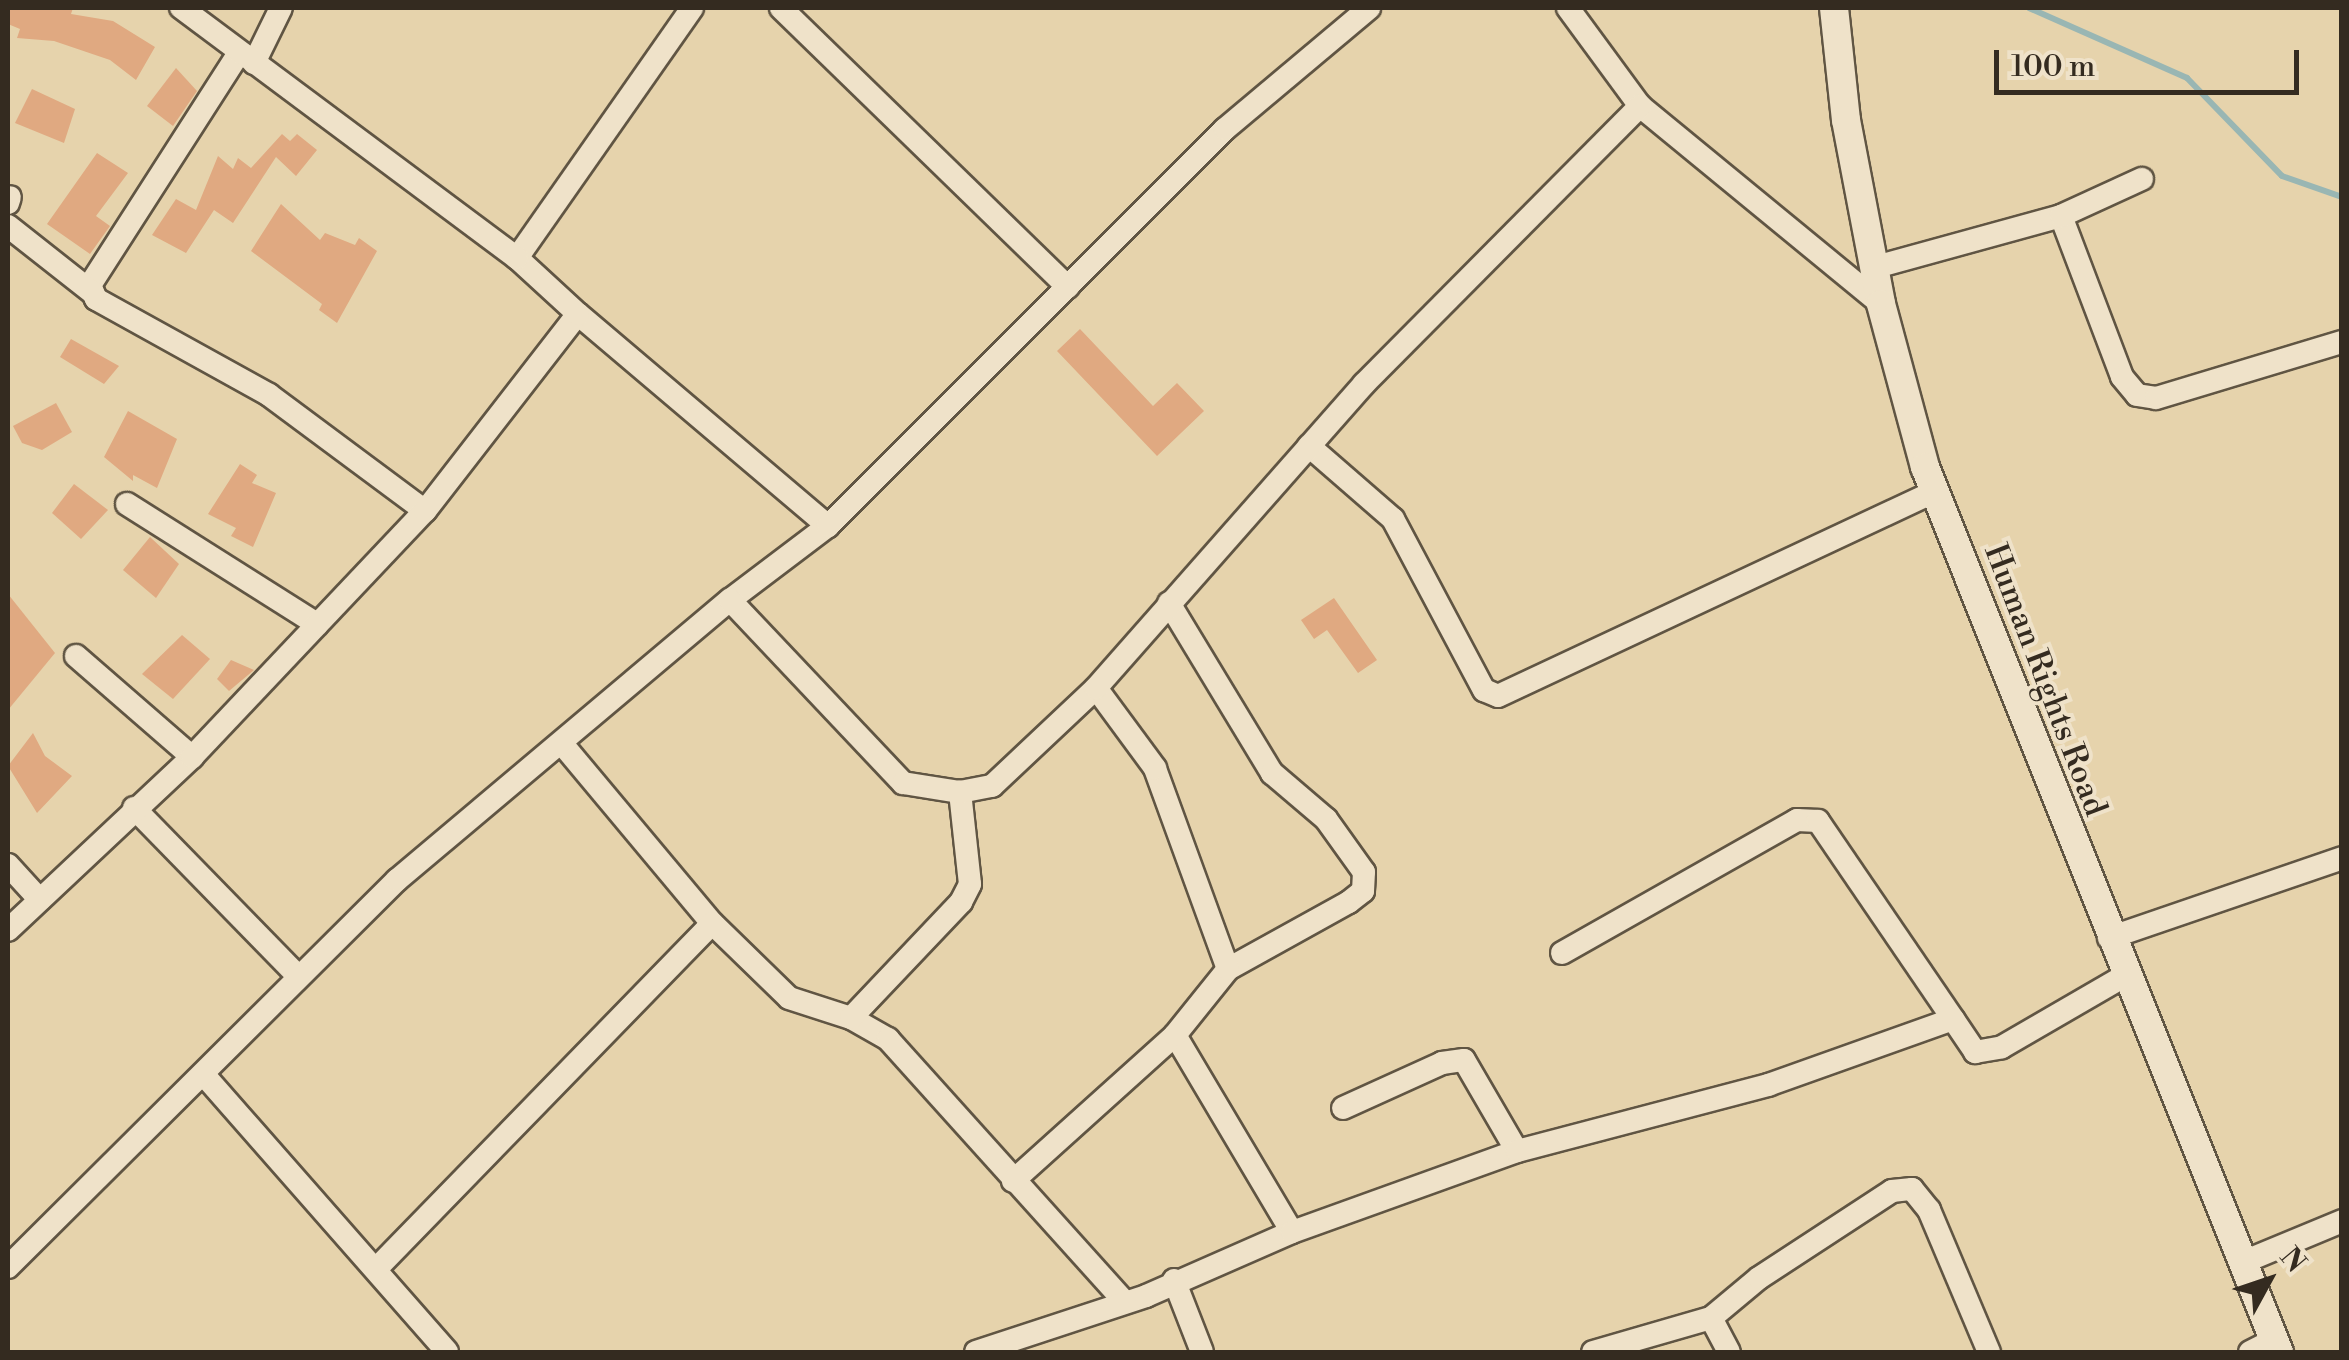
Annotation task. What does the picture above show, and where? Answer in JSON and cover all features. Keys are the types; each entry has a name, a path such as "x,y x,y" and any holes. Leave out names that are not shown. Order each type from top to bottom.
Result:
{"street":[{"path":"181,8 517,258 828,526"},
{"path":"93,292 95,269 280,8"},
{"path":"517,258 692,8"},
{"path":"781,8 1068,286"},
{"path":"8,1267 204,1075 297,975 397,880 563,745 730,600 828,526 1225,130 1368,8"},
{"path":"1568,8 1640,106 1881,304"},
{"name":"Human Rights Road","path":"1834,8 1846,120 1881,304 1934,491 2108,938 2246,1260 2268,1348"},
{"path":"730,600 904,783 960,792 992,786 1096,688 1309,446 1640,106"},
{"path":"1876,267 2062,216 2142,179"},
{"path":"2062,216 2122,377 2137,395 2156,398 2342,342"},
{"path":"8,226 93,292 268,395 425,511"},
{"path":"8,930 192,757 425,511 578,314"},
{"path":"1309,446 1393,519 1484,690 1498,696 1934,491"},
{"path":"127,504 317,624"},
{"path":"1013,1182 1175,1035 1228,969 1363,891 1364,872 1326,819 1272,774 1169,602"},
{"path":"76,656 192,757"},
{"path":"1096,688 1155,768 1228,969"},
{"path":"563,745 712,924 789,998 851,1018 888,1039 1124,1301"},
{"path":"851,1018 961,902 970,884 960,792"},
{"path":"134,808 297,975"},
{"path":"1562,953 1797,820 1818,821 1974,1052 2002,1047 2126,975"},
{"path":"2108,938 2341,860"},
{"path":"8,865 40,900"},
{"path":"378,1267 712,924"},
{"path":"976,1352 1124,1301 1292,1232 1517,1151 1768,1085 1954,1019"},
{"path":"1175,1035 1292,1232"},
{"path":"1343,1108 1442,1063 1464,1060 1517,1151"},
{"path":"204,1075 378,1267 446,1352"},
{"path":"1594,1352 1711,1318 1759,1278 1892,1191 1912,1190 1930,1210 1989,1352"},
{"path":"2246,1260 2342,1221"},
{"path":"1174,1280 1202,1352"},
{"path":"1711,1318 1729,1352"}],"building":[{"path":"8,8 73,8 71,14 113,21 155,47 136,80 110,60 54,41 17,38 20,29 8,24"},
{"path":"176,68 197,91 173,126 147,106"},
{"path":"32,89 75,109 64,143 15,123"},
{"path":"282,134 290,141 297,134 317,150 296,176 276,157 233,223 214,210 186,253 152,235 176,199 196,210 218,156 233,169 238,158 251,168"},
{"path":"97,153 128,173 96,216 110,226 90,254 47,224"},
{"path":"281,204 320,240 325,233 355,245 359,238 377,251 337,323 319,310 322,304 251,251"},
{"path":"1080,329 1153,406 1177,383 1204,411 1157,456 1057,351"},
{"path":"71,339 119,366 104,384 60,357"},
{"path":"56,403 72,432 42,450 22,443 13,426"},
{"path":"128,411 177,439 157,488 133,475 133,481 104,457"},
{"path":"240,464 257,475 252,483 276,493 253,547 231,536 236,528 208,514"},
{"path":"74,484 108,510 81,539 52,513"},
{"path":"150,537 179,564 156,598 123,570"},
{"path":"8,594 55,653 8,710"},
{"path":"1334,598 1377,660 1358,673 1327,630 1314,639 1301,620"},
{"path":"182,635 210,659 173,699 142,674"},
{"path":"231,660 254,670 229,691 217,679"},
{"path":"33,733 45,756 72,776 37,813 8,766"}],"waterway":[{"path":"2029,8 2187,78 2282,176 2342,197"}]}
